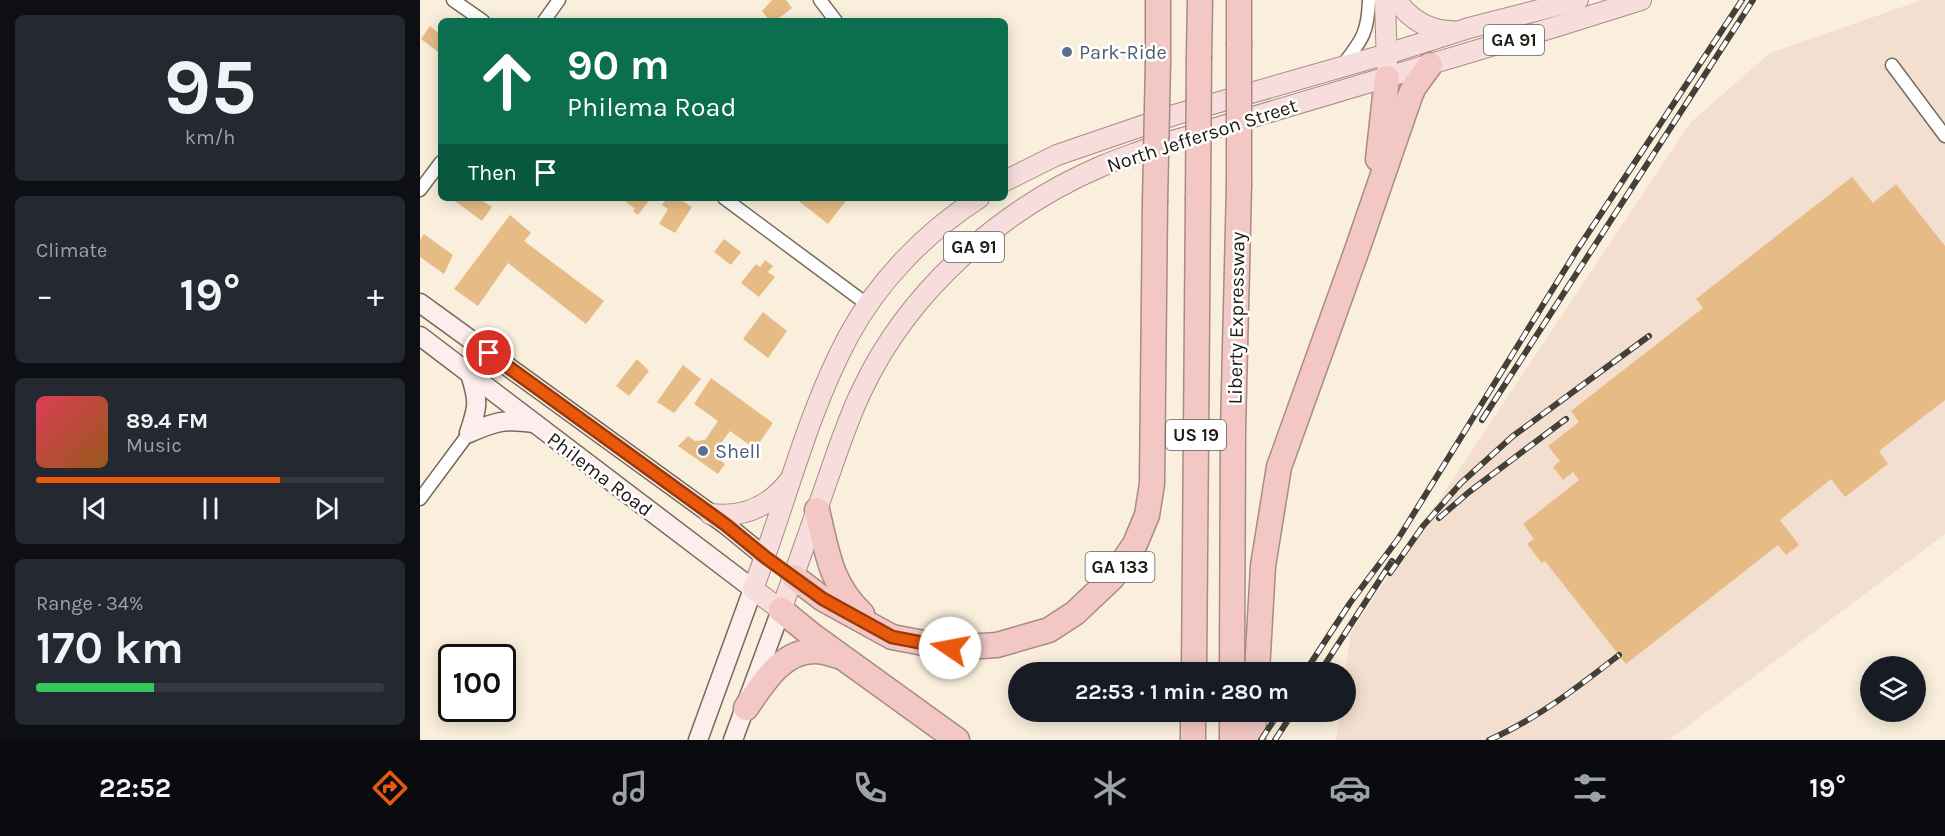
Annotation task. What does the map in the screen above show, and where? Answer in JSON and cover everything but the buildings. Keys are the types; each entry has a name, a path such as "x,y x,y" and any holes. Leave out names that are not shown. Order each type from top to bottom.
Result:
{"highway":[{"name":"GA 133","path":"794,576 823,599 892,637 950,648 997,645 1049,630 1075,613 1112,578 1135,544 1147,515 1152,484 1158,0"},
{"name":"Liberty Expressway","path":"1194,662 1200,0"},
{"name":"Liberty Expressway","path":"1232,662 1233,430 1239,186 1239,0"},
{"path":"1258,662 1263,566 1279,467 1414,87 1430,65"},
{"path":"1374,197 1387,66"},
{"path":"817,510 825,549 840,587 850,603 877,628"},
{"path":"781,610 957,740"},
{"path":"746,708 776,667 793,657 805,652 818,651 844,657"},
{"path":"1193,722 1193,740"},
{"path":"1232,722 1232,740"},
{"path":"1253,740 1254,722"}],"main road":[{"path":"1385,0 1387,66"},
{"path":"1396,0 1411,17 1431,28 1450,31 1469,28"},
{"name":"North Jefferson Street","path":"817,510 854,409 885,347 905,318 933,285 971,249 1045,196 1102,166 1387,66 1469,28 1578,0"},
{"name":"North Jefferson Street","path":"1008,179 1056,155 1094,141 1174,115 1342,67 1430,65 1641,0"},
{"name":"GA 91","path":"793,474 819,400 848,337 868,305 917,248 951,217 975,201"},
{"name":"Philema Road","path":"420,303 794,576"},
{"name":"Philema Road","path":"420,336 781,610"},
{"path":"470,374 477,408 470,433"},
{"path":"470,433 496,422 534,423"},
{"path":"710,514 734,514 757,508 782,490 793,474"},
{"path":"698,740 793,474"},
{"name":"GA 91","path":"781,610 817,510"},
{"path":"733,740 781,610"}],"street":[{"path":"453,0 479,18"},
{"path":"546,18 559,0"},
{"path":"820,0 834,18"},
{"path":"1342,67 1361,41 1366,29 1369,0"},
{"path":"1892,64 1945,136"},
{"path":"420,190 438,166"},
{"path":"728,201 868,305"},
{"path":"420,499 470,433"}],"shaded area":[{"path":"1922,0 1945,0 1945,534 1669,740 1336,740 1338,722 1356,722 1356,662 1346,662 1351,632 1690,123 1770,53"}],"railway":[{"path":"1312,662 1350,603 1398,539 1577,250 1742,0"},
{"path":"1482,420 1753,0"},
{"path":"1390,573 1423,526 1461,483 1513,436 1649,336"},
{"path":"1439,518 1469,492 1566,419"},
{"path":"1326,662 1392,561"},
{"path":"1489,740 1540,712 1619,655"},
{"path":"1261,740 1273,722"},
{"path":"1275,740 1287,722"}],"place":[{"name":"Park-Ride","path":"1067,52"},
{"name":"Shell","path":"703,451"}],"route":[{"path":"489,353 726,525 823,599 892,637 950,648"}]}
